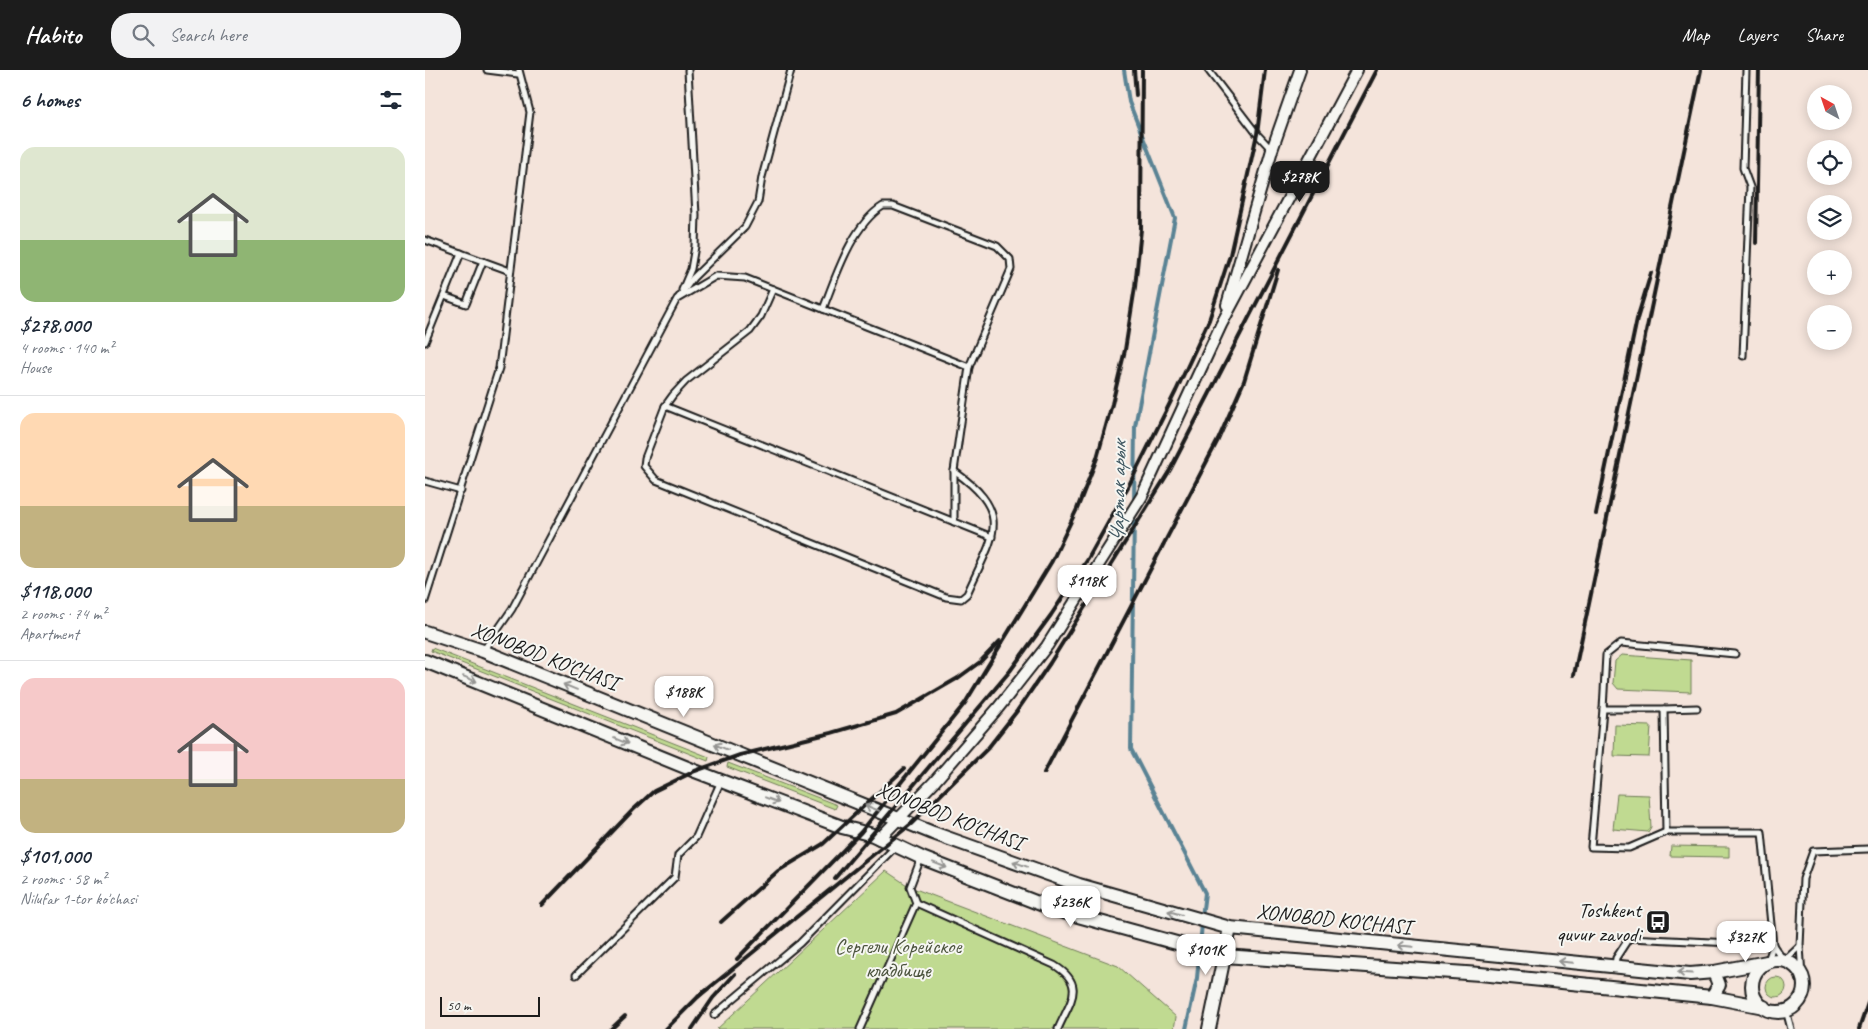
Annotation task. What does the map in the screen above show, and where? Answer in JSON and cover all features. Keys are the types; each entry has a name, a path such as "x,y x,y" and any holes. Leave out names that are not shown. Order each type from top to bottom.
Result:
{"street":[{"path":"1221,325 1273,150 1300,70"},
{"path":"879,839 935,781 998,708 1047,646 1085,588 1142,496 1221,325 1357,70"},
{"name":"XONOBOD KO'CHASI","path":"425,632 483,651 899,819 1079,885 1230,928 1482,954 1615,963 1690,974 1784,961"},
{"name":"XONOBOD KO'CHASI","path":"425,661 721,780 879,839 922,858 1056,910 1223,956 1480,974 1712,997 1764,1007 1778,1012 1786,1010"},
{"path":"1209,1029 1230,928"},
{"path":"1480,974 1482,954"},
{"path":"1784,961 1798,969 1802,976 1803,993 1793,1006 1786,1010"},
{"path":"1764,1007 1754,996 1753,980 1755,973 1767,962"},
{"path":"1712,997 1719,985 1714,972"}],"lane":[{"path":"425,601 499,368 530,112 519,72 487,70"},
{"path":"483,651 512,609 677,299 691,269 695,246 696,207 688,70"},
{"path":"677,299 693,278 745,227 758,202 791,70"},
{"path":"1209,70 1257,134 1273,150"},
{"path":"1743,356 1750,187 1743,168 1746,70"},
{"path":"823,308 850,247 866,222 883,206 893,206 997,246 1010,258 1011,269 969,367 954,471 954,522"},
{"path":"425,240 510,271"},
{"path":"425,342 461,253"},
{"path":"444,296 465,304 483,261"},
{"path":"677,299 716,276 745,278 969,367"},
{"path":"773,289 761,316 751,331 686,382 665,406 645,458 646,471 656,480 928,590 954,599 961,599 967,594 993,537 995,525 993,514 985,499 970,482 954,471"},
{"path":"665,406 993,537"},
{"path":"425,481 461,491"},
{"path":"1735,654 1621,643 1607,655 1591,847 1629,848 1666,832 1762,832 1773,945 1767,962"},
{"path":"1603,709 1697,708"},
{"path":"1664,709 1666,832"},
{"path":"576,975 675,877 678,855 696,837 721,780"},
{"path":"714,1015 800,943 896,846"},
{"path":"1802,976 1800,946 1803,879 1813,851 1868,849"},
{"path":"860,1029 916,903 910,887 922,858"},
{"path":"916,903 1054,965 1065,973 1074,984 1074,992 1058,1029"},
{"path":"1615,963 1629,938 1773,945"},
{"path":"1773,945 1784,961 1800,946"},
{"path":"1786,1010 1791,1029"}],"green space":[{"path":"432,648 709,757 708,761 431,651"},
{"path":"1622,655 1691,660 1691,692 1618,689 1613,683 1615,661"},
{"path":"1615,725 1651,726 1649,757 1614,756"},
{"path":"728,763 837,805 835,809 727,767"},
{"path":"1617,794 1649,795 1651,827 1648,832 1613,829"},
{"path":"1671,846 1729,847 1729,857 1670,856"},
{"name":"Сергели Корейское кладбище","path":"886,871 910,887 1118,966 1176,1017 1174,1029 717,1029"},
{"path":"1776,977 1783,980 1786,987 1783,994 1776,997 1769,994 1766,987 1769,980"}],"waterway":[{"name":"Чартак арык","path":"1124,70 1129,102 1175,218 1135,426 1134,504"},
{"name":"Чартак арык","path":"1134,514 1131,749 1205,893 1202,917"},
{"name":"Чартак арык","path":"1186,1029 1197,978 1202,924"}],"railway":[{"path":"1134,70 1136,95"},
{"path":"737,959 861,832 965,703 1052,561 1077,509 1097,458 1112,404 1125,350 1135,287 1141,229 1142,70"},
{"path":"835,878 1010,671 1051,615 1088,559 1129,485 1209,320 1230,255 1257,134 1265,70"},
{"path":"698,997 911,824 988,748 1017,711 1050,663 1170,470 1377,70"},
{"path":"1574,675 1701,70"},
{"path":"1756,243 1759,70"},
{"path":"1044,773 1218,440 1244,381 1278,270"},
{"path":"1596,514 1637,319 1651,273"},
{"path":"542,905 633,810 654,791 695,771 740,755 831,733 896,714 958,678 980,662 1000,641"},
{"path":"721,922 778,871 823,844 904,769"},
{"path":"692,1029 713,998 735,974"},
{"path":"666,1029 703,992"},
{"path":"1859,1029 1868,1003"},
{"path":"611,1029 625,1016"}],"place":[{"name":"Toshkent quvur zavodi","path":"1658,922"}]}
